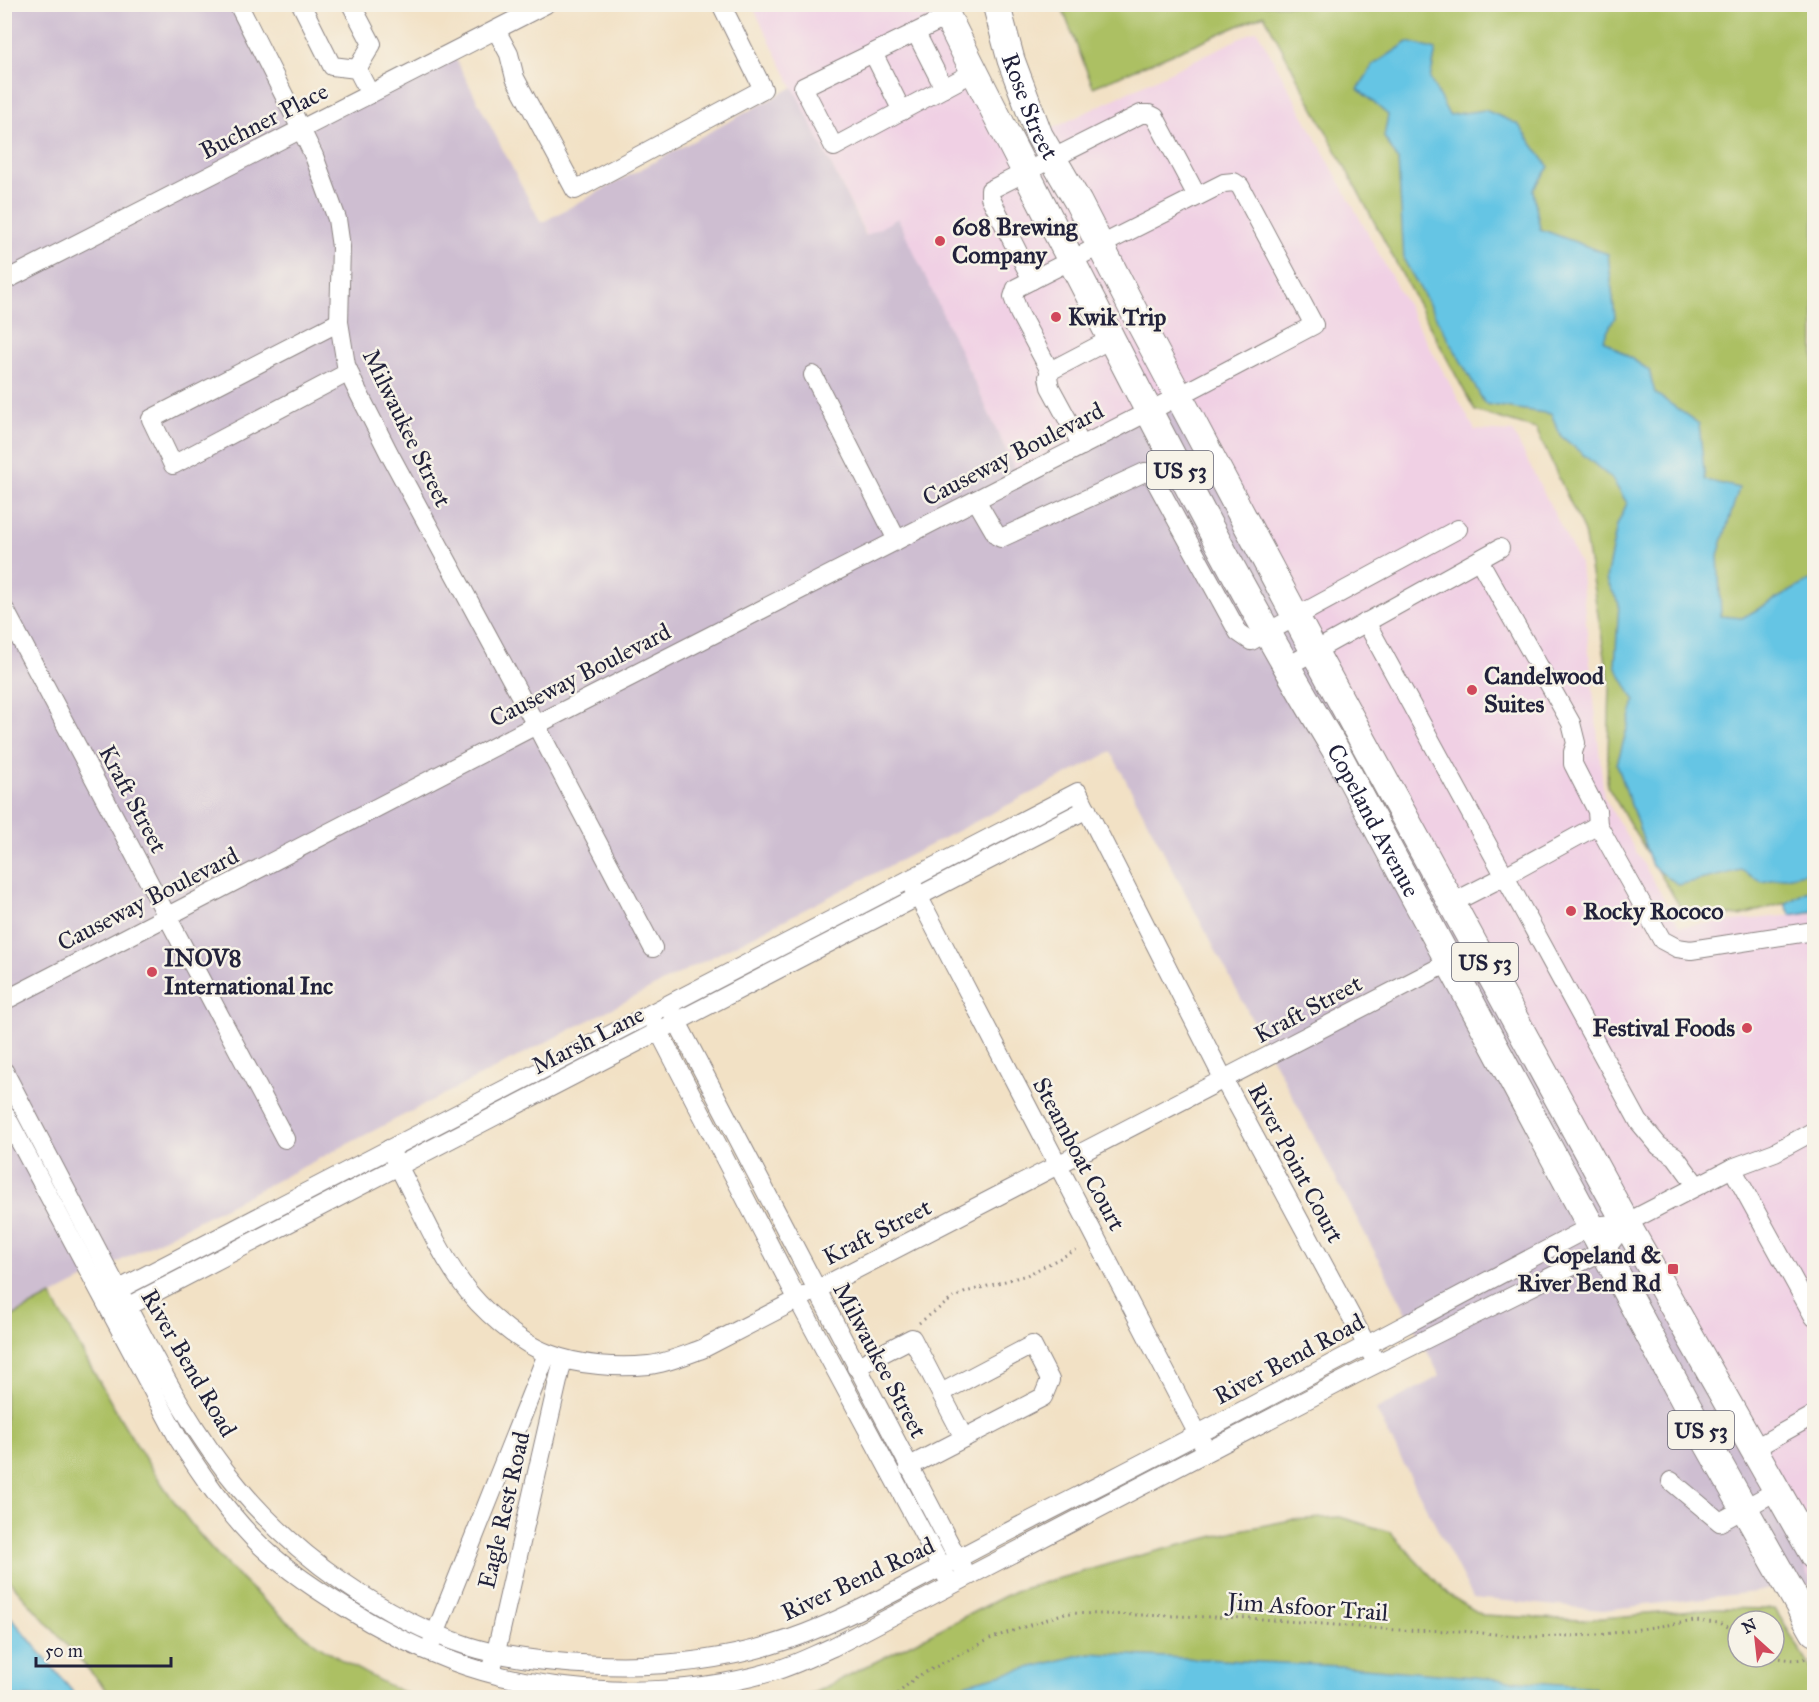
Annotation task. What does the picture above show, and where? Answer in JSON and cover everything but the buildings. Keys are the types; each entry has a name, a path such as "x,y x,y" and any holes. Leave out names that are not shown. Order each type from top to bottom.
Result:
{"highway":[{"name":"Rose Street","path":"996,4 1011,60 1039,135 1078,202"},
{"name":"Copeland Avenue","path":"944,11 1148,412 1286,667 1367,808 1705,1439 1815,1632"},
{"name":"Copeland Avenue","path":"1078,202 1314,651 1626,1223 1815,1556"},
{"path":"1367,808 1386,823 1429,896 1438,902 1452,903"}],"street":[{"name":"Milwaukee Street","path":"238,4 301,129 328,191 337,219 341,247 339,322 342,349 349,372 389,453 653,948"},
{"path":"301,4 332,66 357,69"},
{"path":"351,4 372,44 357,69"},
{"name":"Buchner Place","path":"4,281 546,4"},
{"path":"496,30 509,54 515,78 574,189 763,89 721,4"},
{"path":"944,11 916,33 803,87 834,147 974,72"},
{"path":"916,33 944,88"},
{"path":"873,53 902,111"},
{"path":"357,69 370,94"},
{"path":"1032,280 990,197 990,190 1141,114 1155,117 1197,196 1100,246 1071,260 1032,280 1016,288 1013,297 1019,313 1050,371"},
{"name":"Causeway Boulevard","path":"4,1001 1314,325 1240,186 1234,182 1224,183 1197,196"},
{"path":"339,322 151,419 173,465 349,372"},
{"path":"1082,446 1050,387 1048,377 1050,371 1112,339"},
{"path":"813,375 897,540"},
{"path":"976,500 997,536 1001,538 1145,472 1151,473 1238,632 1251,641 1458,529"},
{"path":"1286,667 1500,548"},
{"path":"1479,560 1571,723 1576,743 1573,764 1597,811 1598,825 1662,940 1677,948 1692,950 1815,932"},
{"name":"Kraft Street","path":"5,610 285,1138"},
{"path":"1366,622 1639,1122 1659,1146 1675,1156 1697,1186"},
{"name":"River Point Court","path":"1078,792 1224,1080 1377,1363"},
{"name":"Marsh Lane","path":"120,1311 398,1165 654,1023 668,1005 1078,792"},
{"name":"Marsh Lane","path":"111,1293 389,1149 654,1023 677,1022 1087,809"},
{"path":"1452,903 1598,825"},
{"name":"Steamboat Court","path":"909,879 1207,1451"},
{"name":"Kraft Street","path":"389,1149 436,1240 462,1283 483,1308 512,1332 555,1356 611,1366 652,1365 702,1349 1448,963"},
{"name":"Milwaukee Street","path":"668,1005 967,1576"},
{"name":"Milwaukee Street","path":"654,1023 950,1585"},
{"name":"River Bend Road","path":"4,1071 120,1311 178,1440 210,1486 253,1538 309,1585 376,1627 453,1662 524,1681 601,1690 660,1689 719,1683 775,1671 833,1647 1377,1363 1605,1250 1626,1223"},
{"name":"River Bend Road","path":"4,1112 111,1293"},
{"name":"River Bend Road","path":"120,1311 184,1412 240,1490 289,1540 341,1580 392,1612 466,1645 539,1660 603,1666 643,1666 726,1656 820,1628 1198,1435 1592,1226 1626,1223 1732,1168 1775,1152 1815,1131"},
{"path":"1732,1168 1815,1317"},
{"path":"856,1366 912,1338 964,1438"},
{"path":"908,1467 1043,1397 1050,1380 1032,1345 941,1393"},
{"name":"Eagle Rest Road","path":"428,1651 555,1356"},
{"name":"Eagle Rest Road","path":"491,1673 555,1356"},
{"path":"1755,1448 1815,1415"},
{"path":"1671,1481 1720,1522 1778,1490"}],"path":[{"path":"911,1327 953,1298 966,1292 1027,1275 1076,1250"},
{"name":"Jim Asfoor Trail","path":"893,1698 916,1677 992,1638 1065,1613 1250,1618 1396,1630 1461,1631 1526,1636 1598,1635 1695,1622 1719,1623 1726,1626"},
{"path":"1786,1660 1802,1660 1815,1655"}],"shaded area":[{"path":"5,5 238,5 301,128 452,52 541,223 793,87 866,236 898,218 1019,478 1179,396 1721,1416 1814,1585 1603,1610 1473,1598 1376,1410 1440,1376 1111,752 5,1320"},
{"path":"752,5 941,5 1010,149 1257,30 1475,430 1513,432 1580,564 1604,797 1680,926 1814,913 1814,1587 1721,1416 1019,478 898,219 867,237"}],"green space":[{"path":"1061,5 1814,5 1814,895 1740,916 1682,910 1607,786 1610,686 1584,532 1536,429 1475,411 1264,15 1093,87"},
{"path":"51,1296 136,1444 174,1502 219,1557 303,1634 357,1669 414,1697 113,1697 5,1576 5,1320"},
{"path":"1340,1517 1390,1532 1449,1595 1482,1615 1580,1620 1715,1608 1775,1609 1726,1609 1726,1669 1786,1669 1786,1627 1814,1673 1814,1698 804,1698 1015,1591 1235,1531 1291,1520"}],"water":[{"path":"1408,42 1436,50 1430,79 1449,115 1485,110 1518,124 1549,167 1533,190 1540,229 1608,254 1615,317 1603,340 1649,370 1655,393 1699,424 1705,480 1739,488 1718,555 1721,616 1742,618 1814,578 1814,871 1762,882 1741,870 1679,885 1652,866 1617,764 1635,701 1615,665 1619,604 1606,579 1617,525 1627,503 1612,479 1561,436 1551,414 1485,404 1404,260 1398,160 1384,137 1388,115 1358,89 1373,65"},
{"path":"1814,887 1814,911 1791,915 1785,904"},
{"path":"5,1610 77,1697 5,1697"},
{"path":"1089,1653 1339,1666 1594,1687 1603,1697 948,1697 967,1683"}],"place":[{"name":"608 Brewing Company","path":"940,241"},
{"name":"Kwik Trip","path":"1056,317"},
{"name":"Candelwood Suites","path":"1472,690"},
{"name":"Rocky Rococo","path":"1571,911"},
{"name":"INOV8 International Inc","path":"152,972"},
{"name":"Festival Foods","path":"1747,1028"},
{"name":"Copeland & River Bend Rd","path":"1673,1269"}]}
